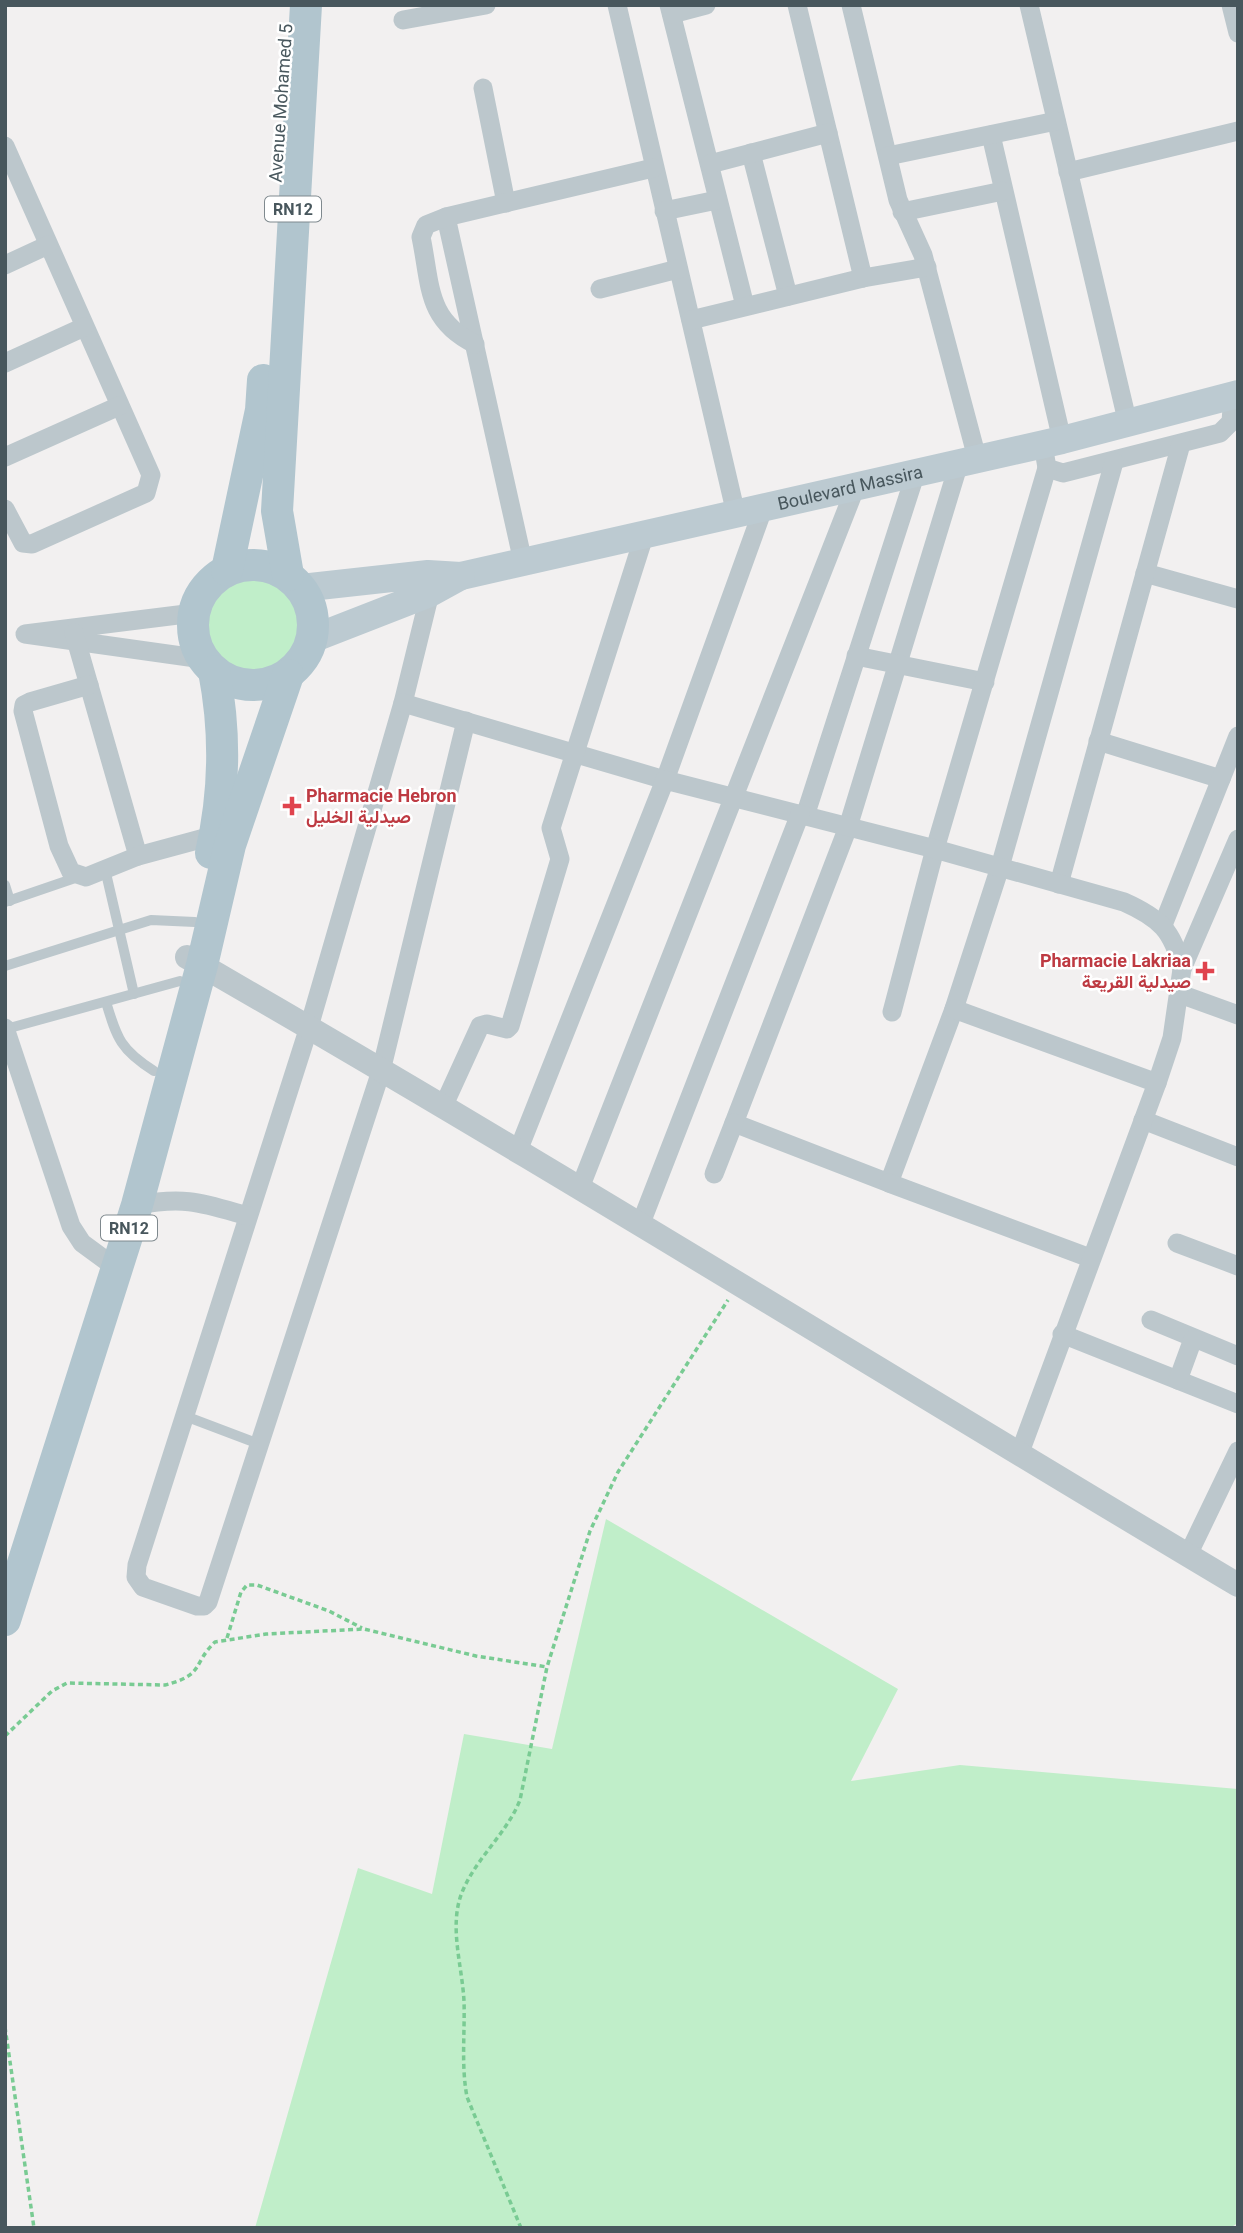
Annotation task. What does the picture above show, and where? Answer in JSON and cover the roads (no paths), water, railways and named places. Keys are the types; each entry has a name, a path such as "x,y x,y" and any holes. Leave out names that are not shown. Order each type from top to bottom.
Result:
{"main road":[{"name":"Avenue Mohamed 5","path":"271,411 288,5"},
{"name":"Avenue Mohamed 5","path":"271,411 306,5"},
{"name":"Boulevard Massira","path":"312,639 429,583 968,460 1051,450 1128,424 1235,395"},
{"name":"RN12","path":"227,570 271,411"},
{"name":"RN12","path":"5,1620 109,1262 155,1071 190,968 195,922 225,833 288,675 304,659 312,639 314,621 310,603 294,581 276,511 271,411"},
{"path":"194,613 200,596 212,581 227,570 258,564 294,581 429,583"},
{"name":"RN12","path":"5,1562 109,1262 137,1205 190,968 225,833 223,717 209,665 194,637 194,613"},
{"path":"209,665 243,685 274,682 288,675"}],"street":[{"path":"403,20 486,5"},
{"path":"518,1151 665,780 749,511 691,320 653,168 617,5"},
{"path":"706,5 670,10 745,306"},
{"path":"797,5 863,278"},
{"path":"714,1174 848,827 898,663 968,460 927,267 920,245 902,212 851,5"},
{"path":"1029,5 1128,424"},
{"path":"1231,5 1238,33"},
{"path":"482,88 506,203"},
{"path":"888,156 1056,121"},
{"path":"1068,172 1238,131"},
{"path":"710,164 828,133"},
{"path":"991,135 1051,450 1063,473 1220,433 1231,422 1235,395"},
{"path":"751,153 788,296"},
{"path":"5,509 23,543 32,544 146,493 151,475 8,159"},
{"path":"475,344 447,328 435,306 422,230 446,217 653,168"},
{"path":"902,212 1003,191"},
{"path":"664,211 717,200"},
{"path":"446,217 523,562"},
{"path":"5,265 48,245"},
{"path":"691,320 863,278 927,267"},
{"path":"600,289 678,269"},
{"path":"5,363 84,327"},
{"path":"5,457 119,406"},
{"path":"1059,884 1181,444"},
{"path":"892,1012 935,849 1051,450"},
{"path":"889,1183 954,1009 1000,867 1114,462"},
{"path":"641,1223 802,815 916,472"},
{"path":"580,1188 856,486"},
{"path":"443,1107 480,1026 487,1024 507,1029 510,1026 560,859 551,828 645,533"},
{"path":"1145,573 1238,599"},
{"path":"429,583 402,703 309,1027 137,1565 136,1577 142,1587 197,1606 204,1606 208,1602 381,1071 466,721"},
{"path":"15,635 75,635 194,613"},
{"path":"75,635 209,665"},
{"path":"75,635 138,856"},
{"path":"856,656 985,682"},
{"path":"89,685 30,702 24,705 23,710 59,846 71,872 79,877 138,856 225,833"},
{"path":"402,703 665,780 935,849 1124,902 1163,925 1177,946 1182,969 1172,1038 1019,1455"},
{"path":"1163,925 1238,736"},
{"path":"1098,741 1221,779"},
{"path":"1182,969 1238,839"},
{"path":"190,968 309,1027 641,1223 738,1285 1238,1585"},
{"path":"1180,994 1238,1015"},
{"path":"954,1009 1157,1083"},
{"path":"6,1035 71,1226 82,1243 109,1262"},
{"path":"1143,1120 1238,1157"},
{"path":"734,1123 1090,1258"},
{"path":"137,1205 171,1199 191,1201 248,1216"},
{"path":"1177,1243 1238,1266"},
{"path":"1151,1320 1238,1356"},
{"path":"1062,1334 1238,1404"},
{"path":"1178,1380 1193,1339"},
{"path":"1188,1555 1238,1451"}],"lane":[{"path":"105,869 134,994"},
{"path":"5,885 8,901 79,877"},
{"path":"5,966 151,920 195,922"},
{"path":"6,1035 134,994 190,968"},
{"path":"106,1002 117,1040 132,1057 155,1071"},
{"path":"185,1416 259,1444"}],"place":[{"name":"Pharmacie Hebron صيدلية الخليل","path":"292,806"},
{"name":"Pharmacie Lakriaa صيدلية القريعة","path":"1205,971"}]}
